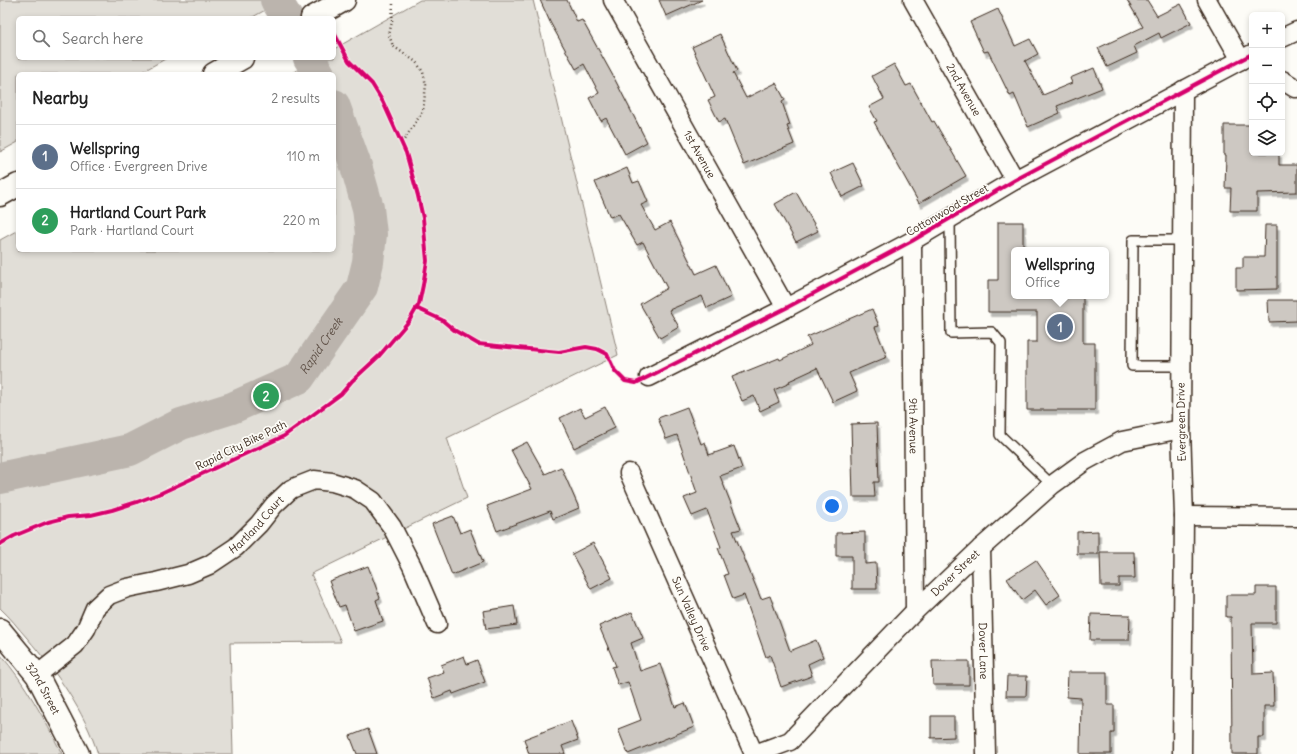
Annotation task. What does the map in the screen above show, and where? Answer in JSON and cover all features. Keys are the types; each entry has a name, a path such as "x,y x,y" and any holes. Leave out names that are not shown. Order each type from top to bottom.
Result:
{"street":[{"path":"316,16 344,0"},
{"name":"1st Avenue","path":"613,0 786,308"},
{"name":"2nd Avenue","path":"913,0 1015,180"},
{"path":"1207,0 1246,57"},
{"path":"1285,37 1297,31"},
{"name":"Cottonwood Street","path":"648,377 786,308 912,241 1015,180 1246,57"},
{"path":"218,72 238,60"},
{"path":"1285,82 1297,88"},
{"name":"Evergreen Drive","path":"1182,754 1184,516 1181,429 1183,90"},
{"path":"0,195 16,186"},
{"name":"9th Avenue","path":"912,241 915,611"},
{"name":"Dover Street","path":"755,754 790,740 915,611 980,548 1052,485 1085,461 1122,442 1181,429"},
{"name":"Sun Valley Drive","path":"629,473 755,754"},
{"name":"Hartland Court","path":"37,674 75,645 86,629 95,608 110,595 127,588 188,574 209,565 236,548 259,524 274,504 291,489 314,480 332,482 355,489 373,501 392,527 412,566 437,624"},
{"path":"1184,516 1297,517"},
{"name":"Dover Lane","path":"980,548 986,754"},
{"name":"32nd Street","path":"0,630 37,674 78,754"}],"lane":[{"path":"950,218 951,333 992,332 1001,343 1000,435 1052,485"},
{"path":"1181,366 1132,366 1133,240 1182,240"}],"path":[{"path":"393,4 389,35 393,46 416,62 423,72 426,85 423,111 401,141 404,148"}],"shaded area":[{"path":"0,0 276,0 278,3 255,16 16,16 16,60 163,60 142,72 16,72 16,143 0,152"},
{"path":"420,0 533,0 618,355 447,438 467,498 311,574 341,642 230,643 233,754 98,754 85,722 59,678 38,651 0,608 0,240 16,231 16,252 336,252 336,72 294,72 314,60 336,60 336,48"},
{"path":"0,654 18,677 34,702 62,754 0,754"}],"building":[{"path":"540,0 567,0 577,22 582,20 647,142 625,154 606,118 601,121 589,98 599,93 584,64 576,69 550,22"},
{"path":"659,0 702,0 666,16"},
{"path":"1127,0 1147,0 1157,16 1181,4 1191,23 1161,38 1159,33 1134,46 1137,53 1107,67 1098,48 1143,27"},
{"path":"998,9 1015,46 1030,39 1038,54 1025,61 1043,95 1072,83 1070,78 1094,68 1102,88 1057,106 1060,113 1028,127 1014,94 1010,96 988,51 984,52 970,22"},
{"path":"720,34 737,71 733,73 746,98 776,83 785,100 782,102 790,125 787,126 794,144 744,165 725,119 719,122 708,100 715,97 692,47"},
{"path":"894,64 906,86 911,84 932,122 934,121 966,176 919,203 874,122 877,121 869,107 884,99 872,76"},
{"path":"1224,125 1249,125 1249,156 1279,156 1279,165 1297,165 1297,192 1257,193 1257,211 1230,211 1231,188 1225,188 1226,155 1224,155"},
{"path":"853,163 864,186 842,197 831,173"},
{"path":"627,168 633,183 639,181 648,202 641,205 655,230 670,222 696,274 716,265 731,297 707,308 702,296 669,310 679,327 660,338 640,304 667,288 643,242 637,245 619,214 610,217 595,182"},
{"path":"796,192 818,231 796,242 775,204"},
{"path":"998,222 1023,222 1023,247 1011,247 1011,299 1083,299 1083,343 1095,343 1095,410 1027,410 1027,342 1037,342 1037,312 988,312 988,280 998,280"},
{"path":"1265,225 1277,225 1277,289 1236,290 1236,268 1243,268 1243,257 1264,257"},
{"path":"1268,300 1297,300 1297,321 1269,322"},
{"path":"872,309 879,326 875,327 887,357 849,373 857,391 833,402 817,368 774,390 779,402 760,411 754,396 742,401 732,377 779,358 780,360 811,345 807,337"},
{"path":"605,407 615,428 574,448 560,418 580,408 585,417"},
{"path":"687,407 701,444 705,442 709,455 734,446 742,468 720,476 741,529 733,531 761,599 770,596 790,651 816,640 823,657 808,664 812,676 781,687 770,655 766,657 744,595 733,599 724,575 728,574 718,548 721,547 707,510 692,516 684,498 697,493 677,435 666,439 658,418"},
{"path":"877,423 879,482 874,482 875,497 853,497 851,424"},
{"path":"527,442 545,474 561,467 579,508 553,519 550,511 497,531 487,506 532,489 511,450"},
{"path":"453,516 460,533 470,529 483,562 452,575 432,524"},
{"path":"1098,531 1098,554 1077,554 1077,532"},
{"path":"865,532 865,564 876,563 877,589 852,589 852,556 836,556 836,533"},
{"path":"593,543 612,578 591,589 572,554"},
{"path":"1100,552 1134,552 1135,578 1119,578 1119,586 1101,586"},
{"path":"1036,560 1060,595 1046,605 1035,590 1022,600 1007,579"},
{"path":"368,566 380,598 376,600 383,621 354,631 345,605 339,607 329,581"},
{"path":"1256,587 1276,587 1276,623 1252,623 1253,674 1273,673 1274,706 1264,706 1264,737 1258,737 1258,754 1232,754 1231,617 1226,617 1226,595 1256,595"},
{"path":"514,606 517,625 486,629 483,611"},
{"path":"632,612 643,638 631,643 640,671 660,664 675,707 685,703 694,727 628,754 618,729 641,720 628,682 618,685 612,667 616,666 599,626"},
{"path":"1091,614 1130,615 1129,640 1090,640"},
{"path":"464,656 467,664 477,660 485,682 453,694 452,691 434,698 427,678 444,672 441,665"},
{"path":"932,661 969,661 969,685 933,685"},
{"path":"1068,672 1107,672 1107,705 1114,705 1114,733 1111,733 1111,754 1080,754 1081,698 1067,697"},
{"path":"1007,676 1027,676 1026,696 1006,696"},
{"path":"931,716 954,716 954,737 931,738"},
{"path":"571,721 578,740 562,746 565,754 529,754 524,739"},
{"path":"368,729 377,754 357,754 350,736"}],"waterway":[{"name":"Rapid Creek","path":"276,0 286,16"},
{"name":"Rapid Creek","path":"310,60 318,72"},
{"name":"Rapid Creek","path":"0,478 130,450 181,424 232,408 299,378 362,287 368,262 371,234 368,208 356,166 336,111"}],"cycle path":[{"name":"Rapid City Bike Path","path":"0,544 14,536 48,522 68,517 91,515 112,510 161,493 284,436 341,394 352,381 379,356 409,321 419,304 427,261 423,218 418,196 406,153 383,102 372,84 349,61 336,37"},
{"path":"416,308 442,320 454,330 478,344 559,352 586,347 597,349 607,354 615,371 625,381 636,383 786,308 912,241 1015,180 1249,56"}],"place":[{"name":"Wellspring","path":"1060,327"},
{"name":"Hartland Court Park","path":"266,396"}]}
